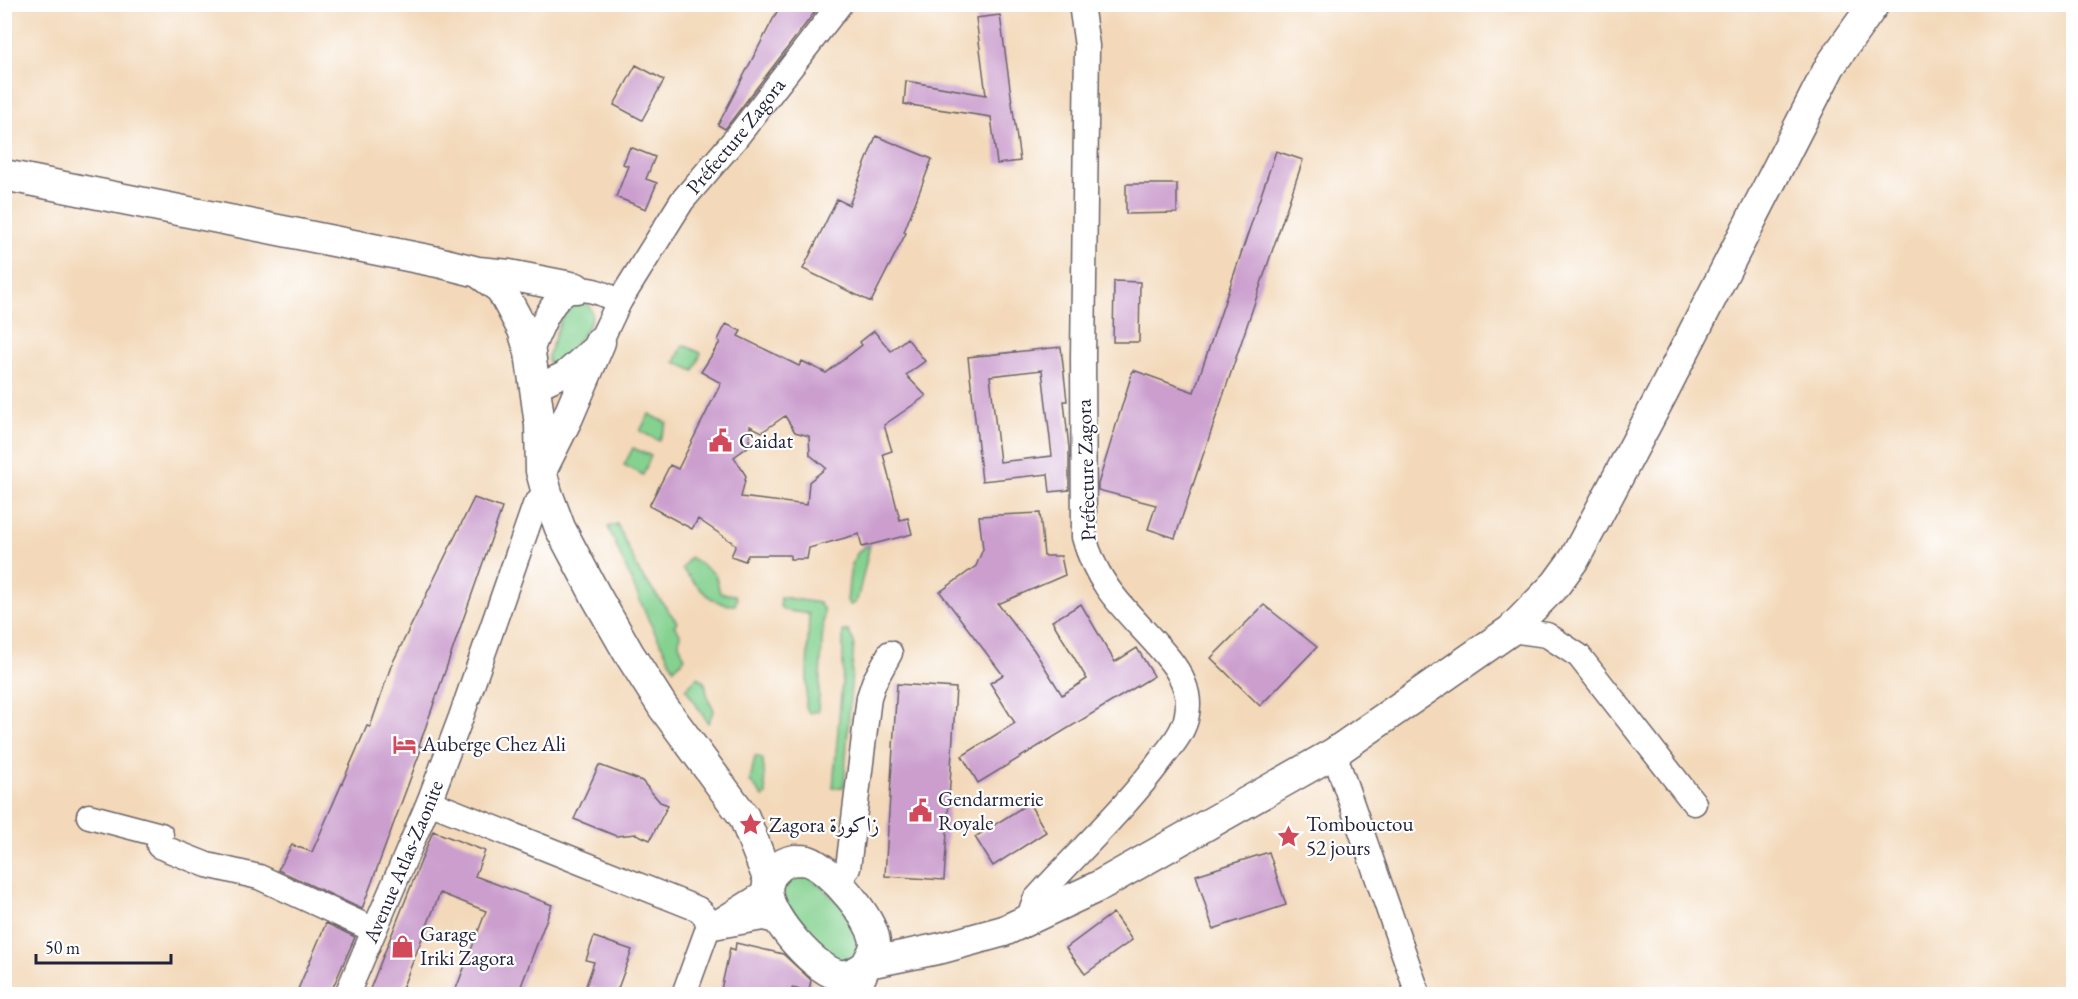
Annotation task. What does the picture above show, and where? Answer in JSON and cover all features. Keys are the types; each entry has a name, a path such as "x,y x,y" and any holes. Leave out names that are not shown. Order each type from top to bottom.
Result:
{"main road":[{"path":"478,272 501,289 523,330 530,353 535,388 544,482 573,553 628,652 663,707 744,817 768,886 772,909 833,984 846,975 856,973 865,965 1004,932 1129,870 1334,753 1511,630 1556,584 1575,558 1661,396 1830,66 1874,4"},
{"path":"4,175 317,237 478,272 508,275 576,288"},
{"path":"544,482 568,417 600,342"},
{"path":"744,817 803,860 817,866 837,883 859,910 865,965"},
{"path":"768,886 773,872 780,866 789,861 803,860"}],"street":[{"name":"Préfecture Zagora","path":"600,342 619,302 682,201 736,138 840,4"},
{"name":"Préfecture Zagora","path":"1035,918 1032,908 1035,900 1134,796 1177,738 1187,716 1188,705 1180,676 1170,660 1121,606 1101,579 1084,537 1083,357 1087,46 1081,4"},
{"path":"530,353 553,303 562,295 576,288 597,292 619,302"},
{"path":"535,388 564,374 600,342"},
{"name":"Avenue Atlas-Zaonite","path":"347,994 429,802 544,482"},
{"path":"1511,630 1547,635 1579,657 1694,803"},
{"path":"837,883 848,868 869,697 874,682 890,653"},
{"path":"1334,753 1419,994"},
{"path":"429,802 698,909 705,915 708,928 684,994"},
{"path":"89,816 161,835 159,846 207,865 259,877 374,930"},
{"path":"708,928 768,886"},
{"path":"708,928 762,918 781,922"}],"green space":[{"path":"573,301 586,304 591,311 591,319 580,339 557,364 553,365 548,361 548,357 566,305"},
{"path":"683,345 701,353 694,371 675,362"},
{"path":"649,414 667,423 659,441 640,431"},
{"path":"633,448 651,456 643,475 624,465"},
{"path":"617,524 640,573 677,622 674,626 680,633 679,644 685,658 674,669 648,619 608,527"},
{"path":"870,545 858,597 855,603 850,605 847,601 853,560 857,553"},
{"path":"690,557 715,574 720,593 735,595 737,599 735,605 711,599 699,588 682,569"},
{"path":"781,597 819,603 824,610 818,711 809,713 806,707 809,614 783,610 780,606"},
{"path":"843,631 848,631 854,642 844,787 833,788 843,671"},
{"path":"697,677 705,684 708,699 714,710 708,723 686,689"},
{"path":"755,756 762,758 763,761 766,795 763,797 750,781"},
{"path":"796,873 808,875 846,909 864,950 846,965 816,947 781,897 782,884 785,879"}],"building":[{"path":"781,4 821,4 725,129 718,125"},
{"path":"1000,15 1020,161 997,164 991,117 904,104 906,81 986,95 976,18"},
{"path":"636,65 664,80 642,120 614,105"},
{"path":"876,136 932,159 904,232 906,233 871,302 803,269 837,199 849,205"},
{"path":"630,147 655,157 646,179 657,183 646,209 616,197 628,166 623,164"},
{"path":"1276,151 1303,160 1175,538 1148,529 1156,505 1098,490 1098,484 1133,370 1194,392"},
{"path":"1126,184 1177,184 1177,213 1126,214"},
{"path":"1114,281 1140,282 1139,342 1113,342"},
{"name":"Caidat","path":"726,324 741,331 738,336 799,366 802,361 826,373 862,345 860,342 874,331 891,351 907,338 925,361 906,375 926,396 884,425 892,451 883,454 900,520 908,518 912,534 862,547 859,534 809,548 807,559 790,559 790,555 748,555 745,561 731,556 736,545 698,519 692,529 649,506 670,465 678,469 721,383 701,372 720,342 718,340","holes":["785,416 795,432 809,436 810,455 826,468 809,482 807,505 741,497 746,476 734,457 749,446 750,426 762,432"]},
{"path":"1061,347 1067,401 1064,401 1069,448 1069,490 1050,492 1048,474 982,481 968,357","holes":["1042,370 1052,456 1000,462 990,376"]},
{"path":"474,498 502,508 419,746 422,747 362,909 278,870 292,845 312,852 367,726 370,727 391,666"},
{"path":"1040,513 1044,556 1061,556 1065,575 998,604 1034,650 1062,695 1087,679 1052,621 1081,604 1115,662 1137,648 1154,676 978,783 962,756 1015,723 990,683 1003,675 940,592 976,566 983,549 979,516"},
{"path":"1264,605 1317,647 1260,706 1211,658"},
{"path":"897,684 956,688 944,880 885,876"},
{"path":"599,765 642,781 660,802 668,805 650,840 636,834 616,836 574,819"},
{"path":"1029,803 1046,832 993,866 975,837"},
{"path":"433,831 485,851 475,876 552,905 518,994 454,994 486,911 440,893 400,994 368,994"},
{"path":"1269,852 1286,905 1213,929 1196,875"},
{"path":"1113,913 1132,940 1085,974 1066,948"},
{"path":"326,923 355,937 330,994 296,994"},
{"path":"594,937 632,950 616,994 586,986 594,962 586,960"},
{"path":"736,943 783,954 811,980 809,991 792,988 791,994 720,994 730,948 735,950"}],"place":[{"name":"Caidat","path":"721,441"},
{"name":"Auberge Chez Ali","path":"404,744"},
{"name":"Gendarmerie Royale","path":"920,811"},
{"name":"Zagora زاكورة","path":"751,825"},
{"name":"Tombouctou 52 jours","path":"1288,836"},
{"name":"Garage Iriki Zagora","path":"402,946"}]}
